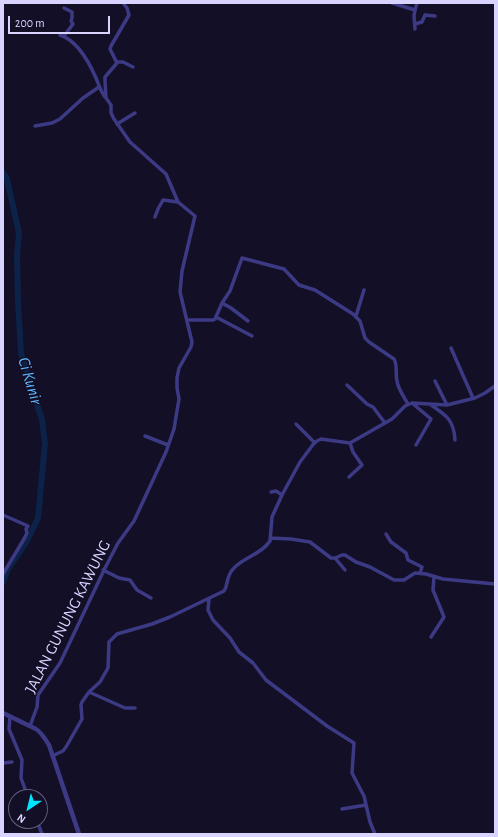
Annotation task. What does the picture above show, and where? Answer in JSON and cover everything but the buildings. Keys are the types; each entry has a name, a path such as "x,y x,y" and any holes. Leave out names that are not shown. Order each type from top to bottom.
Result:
{"street":[{"path":"106,98 105,78 117,65 117,62 110,49 129,15 127,8 123,3"},
{"path":"392,3 415,10"},
{"path":"415,29 414,16 418,3"},
{"path":"64,8 72,12 70,21 73,24 64,36"},
{"path":"415,24 422,22 425,15 435,16"},
{"path":"60,35 64,36 80,51 93,71 103,94 111,105 111,114 117,124 130,142 166,174 178,202"},
{"path":"117,62 123,62 133,67"},
{"path":"35,126 52,123 60,119 83,98 99,87"},
{"path":"117,124 134,113"},
{"path":"155,217 164,200 178,202"},
{"name":"JALAN GUNUNG KAWUNG","path":"30,726 37,707 38,695 60,663 118,543 134,521 142,500 156,475 177,417 179,399 177,378 182,361 191,347 192,342 180,292 180,281 195,216 178,202"},
{"path":"187,320 213,320 216,317 222,303 230,291 241,260 244,258 284,269 299,285 315,290 356,316 362,325 365,338 373,346 394,359 396,362 397,381 403,395 410,403 430,419 416,445"},
{"path":"356,316 364,290"},
{"path":"222,303 248,321"},
{"path":"216,317 252,336"},
{"path":"451,348 473,398"},
{"path":"435,381 447,405"},
{"path":"347,384 367,404 373,407 385,423"},
{"path":"52,756 63,751 82,719 82,702 89,692 100,682 108,668 109,642 118,634 170,617 224,591 226,588 228,574 241,561 264,548 268,543 270,538 272,517 282,495 300,462 314,443 321,439 350,443 396,416 410,403 447,405 486,393 495,386"},
{"path":"430,404 450,420 455,440"},
{"path":"296,424 314,443"},
{"path":"145,436 168,445"},
{"path":"349,477 362,465 353,452 350,443"},
{"path":"271,492 276,491 282,495"},
{"path":"3,516 28,526 24,539 3,574"},
{"path":"386,534 392,543 406,554 408,560 422,567 420,573"},
{"path":"270,538 310,542 330,558 345,555 356,562 370,567 394,580 404,580 415,573 420,573 434,577 477,583 492,582 495,584"},
{"path":"335,558 346,570"},
{"path":"104,570 119,578 130,580 137,590 151,598"},
{"path":"431,637 444,617 433,590 434,577"},
{"path":"209,599 208,610 211,617 230,638 239,652 253,663 266,680 321,722 354,743 352,770 364,796 370,822 375,834"},
{"path":"89,692 125,708 135,708"},
{"path":"3,713 41,733 49,745 79,834"},
{"path":"10,716 8,729 22,760 21,778 25,789"},
{"path":"3,763 12,762"},
{"path":"342,809 366,805"}],"waterway":[{"name":"Ci Kunir","path":"3,173 7,179 19,233 17,255 21,353 42,420 45,444 38,518 27,541 8,569 3,582"}]}
